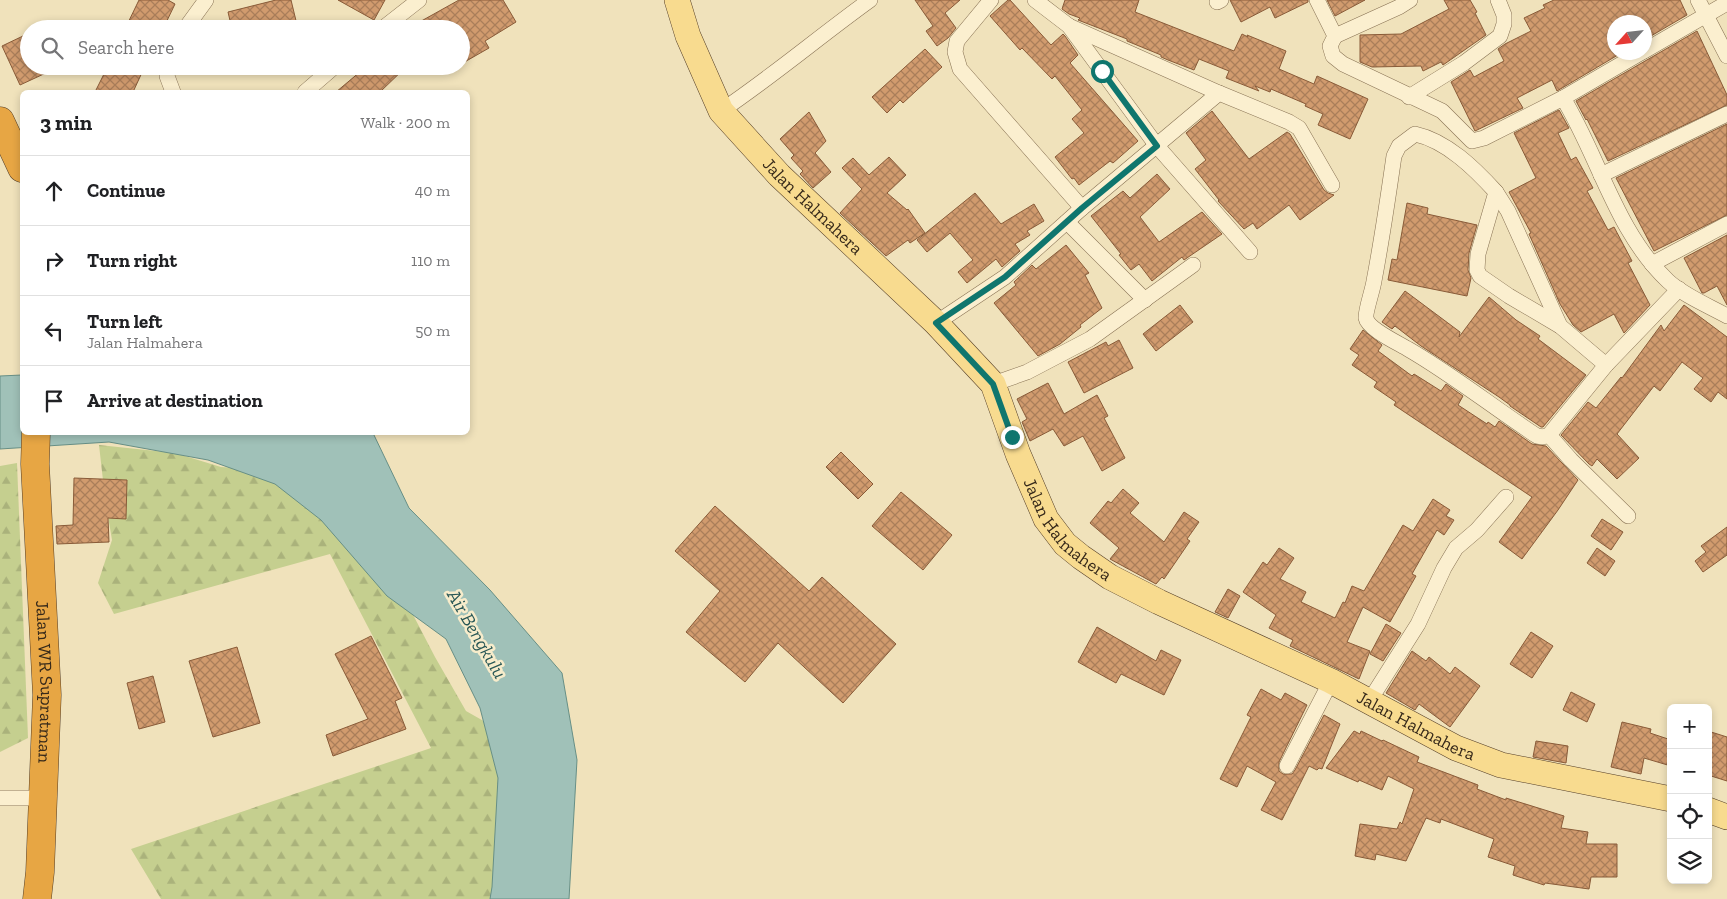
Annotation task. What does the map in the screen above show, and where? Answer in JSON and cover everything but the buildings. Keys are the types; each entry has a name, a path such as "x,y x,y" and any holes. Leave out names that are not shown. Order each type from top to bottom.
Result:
{"highway":[{"path":"0,121 20,164"},
{"name":"Jalan WR Supratman","path":"36,435 47,695 37,899"}],"main road":[{"name":"Jalan Halmahera","path":"677,0 688,36 721,110 779,175 936,323 993,384 1018,454 1046,519 1065,544 1081,557 1110,577 1159,602 1370,700 1456,748 1501,765 1667,799"},
{"path":"1712,811 1727,817"}],"street":[{"path":"192,20 206,0"},
{"path":"393,20 419,0"},
{"path":"721,110 762,84 820,36 870,0"},
{"path":"991,0 957,41 955,52 960,69 1082,208"},
{"path":"1035,0 1069,26 1299,128 1332,186"},
{"path":"1317,0 1335,36"},
{"path":"1410,0 1335,36 1330,46 1334,56 1342,64 1442,111 1472,141"},
{"path":"1409,97 1464,63 1500,36 1504,24 1504,15 1498,0"},
{"path":"1698,0 1727,56"},
{"path":"1652,47 1727,3"},
{"path":"1069,26 1157,146 1250,252"},
{"path":"1455,155 1472,141 1484,138 1563,98 1629,60"},
{"path":"167,75 172,90"},
{"path":"306,90 325,75"},
{"path":"936,323 1005,277 1082,208 1219,93"},
{"path":"1563,98 1574,116 1630,233 1652,264 1670,283 1727,316"},
{"path":"1601,175 1727,114"},
{"path":"1560,326 1508,212 1496,192 1478,172 1445,147 1415,134 1399,146 1394,156 1380,250 1366,316 1368,323 1470,389 1537,436 1543,438 1549,435 1606,365 1679,289"},
{"path":"1496,192 1478,254 1477,270 1480,276 1509,296 1560,326 1606,365"},
{"path":"1067,222 1145,300"},
{"path":"1652,264 1727,224"},
{"path":"993,384 1027,372 1090,339 1193,265"},
{"path":"1549,435 1571,460 1628,516"},
{"path":"1370,700 1418,624 1444,568 1456,548 1477,530 1506,497"},
{"path":"1286,766 1331,681"},
{"path":"0,798 43,798"}],"green space":[{"path":"99,445 175,453 221,467 289,472 409,607 466,711 517,740 495,899 161,899 131,849 431,748 330,554 114,614 98,583 112,540"},
{"path":"17,463 28,738 0,752 0,466"}],"water":[{"name":"Air Bengkulu","path":"20,375 20,435 374,435 409,508 490,590 562,673 577,760 569,899 490,899 498,778 480,708 446,639 387,596 321,520 275,484 208,460 109,442 0,449 0,376"}],"route":[{"path":"1012,437 993,384 936,323 1005,277 1082,208 1157,146 1102,71"}]}
